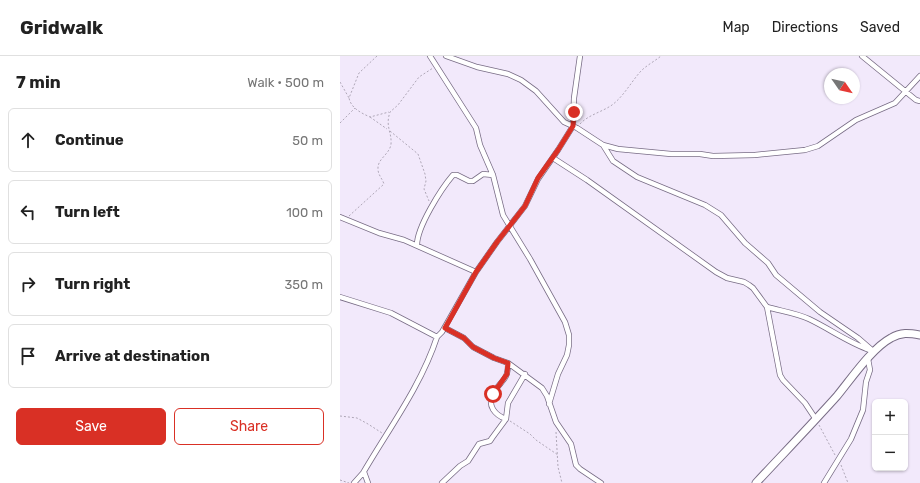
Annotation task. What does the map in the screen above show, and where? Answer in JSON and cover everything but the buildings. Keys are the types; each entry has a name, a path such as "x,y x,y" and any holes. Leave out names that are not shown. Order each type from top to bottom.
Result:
{"street":[{"path":"430,56 476,128 480,145 493,175 496,192 503,215 530,259 565,322 569,335 569,345 567,355 558,374 549,404"},
{"path":"446,56 477,67 508,74 521,80 536,91 564,122 575,127 603,145 618,149 663,154 700,154 712,156 755,155 805,150 818,146 856,120 894,103 920,76"},
{"path":"354,483 364,472 419,380 430,357 437,337 445,328 476,272 525,206 535,182 575,127 574,98 580,56"},
{"path":"862,56 916,100 920,101"},
{"path":"603,145 613,161 637,177 665,190 705,205 721,215 745,243 768,263 776,275 820,312 858,338 873,351"},
{"path":"553,158 671,239 716,272 727,278 744,282 753,288 767,307 779,372 783,380 805,403 815,418"},
{"path":"417,245 420,231 431,209 453,175 473,181 483,174 493,175"},
{"path":"340,217 379,233 402,239 417,245 476,272"},
{"path":"340,297 391,313 437,337"},
{"path":"767,307 807,318 854,344 873,351"},
{"path":"445,328 464,338 473,347 494,358 508,363 525,374 542,388 547,396 556,422 571,444 576,464 580,469 601,483"},
{"path":"756,483 836,397 873,351 890,338 899,334 905,333 920,335"},
{"path":"824,483 851,439 863,410 866,382 870,370 868,359"},
{"path":"506,419 498,416 494,412 492,397 507,374 508,363"},
{"path":"442,483 460,466 468,461 479,444 490,440 506,419 508,403 525,374"},
{"path":"364,472 368,483"}],"path":[{"path":"349,98 359,73 377,56"},
{"path":"575,127 611,105 640,73 661,56"},
{"path":"370,117 390,112 398,105 419,77 436,66"},
{"path":"340,82 350,102 355,108 379,122 418,154 425,174 426,181 424,189 429,199 431,209"},
{"path":"340,123 355,108"},
{"path":"346,219 384,184 378,168 390,149 391,139 388,130 388,122 390,112"},
{"path":"340,416 357,418 385,436"},
{"path":"815,418 848,483"},
{"path":"506,419 530,434 558,455"},
{"path":"556,422 558,467 562,483"},
{"path":"340,480 350,483"}],"route":[{"path":"493,394 507,374 508,363 494,358 473,347 464,338 445,328 476,272 525,206 533,186 573,126 574,112"}]}
